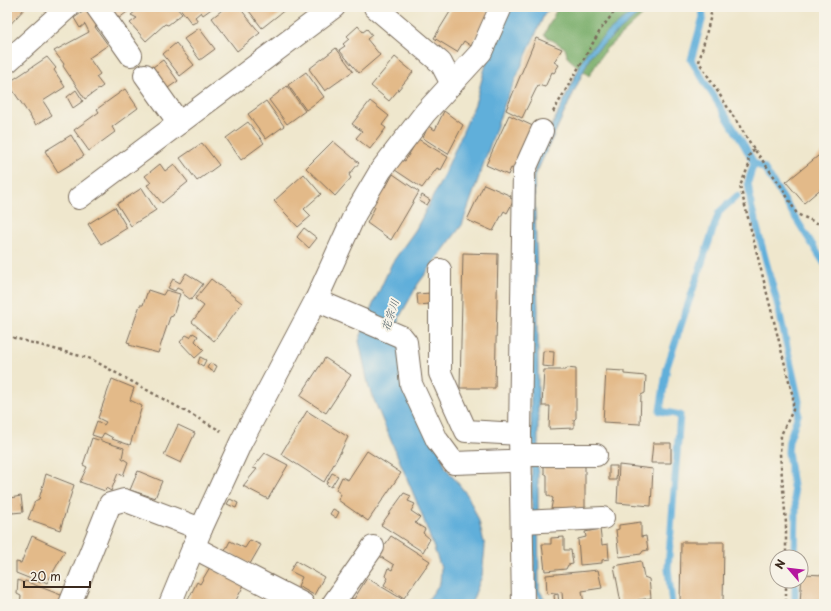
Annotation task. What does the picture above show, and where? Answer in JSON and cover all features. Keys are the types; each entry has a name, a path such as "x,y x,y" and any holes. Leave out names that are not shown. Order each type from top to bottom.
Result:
{"street":[{"path":"7,62 68,7"},
{"path":"97,7 131,55"},
{"path":"79,198 334,7"},
{"path":"375,7 441,63 452,84"},
{"path":"170,604 197,538 241,442 316,300 355,214 381,170 425,113 481,52 501,7"},
{"path":"145,74 179,123"},
{"path":"523,604 522,522 516,450 524,171 542,131"},
{"path":"440,270 440,374 466,431 516,450"},
{"path":"316,300 402,337 406,342 411,384 437,440 454,463 516,450 596,455"},
{"path":"70,604 110,504 124,500 197,538 303,604"},
{"path":"522,522 603,518"},
{"path":"333,604 373,547"}],"path":[{"path":"542,131 601,29 618,7"},
{"path":"708,7 711,15 699,62 754,149 781,186 797,214 824,226"},
{"path":"754,149 748,157 749,165 740,186 793,396 793,410 781,435 780,454 786,523 786,549"},
{"path":"7,336 91,359 241,442"},
{"path":"786,589 786,604"}],"green space":[{"path":"561,7 639,7 645,13 606,49 589,76 568,58 565,48 544,35 556,11"}],"water":[{"name":"花宗川","path":"510,7 552,7 545,13 505,103 462,225 418,284 399,318 398,346 446,468 468,496 479,521 485,547 482,576 471,604 425,604 440,583 441,568 421,512 369,388 359,341 370,311 392,263 416,229 442,179 475,104 488,57"},
{"path":"638,7 647,7 591,55 534,178 538,310 539,590 548,604 543,604 535,590 532,510 529,193 538,154 584,57 587,52 607,33"}],"building":[{"path":"7,7 25,8 7,28"},
{"path":"90,7 102,22 95,27 108,45 89,58 100,74 96,77 103,86 85,99 63,66 64,64 54,51 89,32 85,24 80,28 74,18"},
{"path":"109,7 130,7 131,9 118,19"},
{"path":"141,7 176,7 182,14 168,25 165,24 146,41 130,23 137,18 131,15"},
{"path":"179,7 214,7 203,15 201,12 195,17 198,21 192,24"},
{"path":"226,7 239,7 260,33 237,51 212,18"},
{"path":"246,7 284,7 286,9 262,28"},
{"path":"453,7 479,7 490,14 471,46 464,41 457,52 434,38"},
{"path":"358,26 363,32 367,29 372,35 367,39 380,55 359,73 339,50 345,46 343,44 349,39 347,36"},
{"path":"199,28 215,49 200,60 184,39"},
{"path":"536,38 562,49 554,62 559,65 554,73 552,72 545,87 538,85 522,118 506,110"},
{"path":"176,43 194,65 180,76 163,54"},
{"path":"336,48 353,71 325,91 309,69"},
{"path":"47,57 56,68 54,70 65,87 43,101 52,115 36,125 8,83"},
{"path":"395,57 413,72 389,101 371,86"},
{"path":"163,60 178,81 165,90 150,69"},
{"path":"306,72 324,97 306,110 288,85"},
{"path":"287,86 305,111 287,124 269,100"},
{"path":"125,89 138,108 112,127 115,132 89,151 74,130 99,112 97,109"},
{"path":"76,90 83,101 73,108 67,97"},
{"path":"266,101 284,126 266,139 248,114"},
{"path":"370,101 389,116 382,125 386,128 370,149 356,138 362,131 352,124"},
{"path":"444,111 463,125 448,154 423,138 428,126 435,130"},
{"path":"509,115 535,127 516,170 511,168 508,175 486,165"},
{"path":"248,122 264,143 241,160 226,138"},
{"path":"71,135 84,156 58,172 45,151"},
{"path":"418,139 448,157 441,170 437,168 422,188 395,170 401,159 405,161"},
{"path":"333,141 359,163 349,175 351,178 335,196 306,168"},
{"path":"202,143 219,165 197,181 180,158"},
{"path":"823,152 824,186 804,203 786,182"},
{"path":"160,164 165,171 174,164 188,182 162,203 147,185 151,183 145,176"},
{"path":"304,174 321,194 304,209 311,216 298,227 274,201"},
{"path":"393,174 419,192 391,240 367,223 375,207 370,205 383,185 386,187"},
{"path":"484,184 511,196 510,198 514,200 507,213 504,211 493,231 467,220"},
{"path":"142,188 156,210 131,226 117,204"},
{"path":"422,195 430,200 427,205 419,201"},
{"path":"115,207 127,228 101,244 88,224"},
{"path":"304,228 317,238 309,248 297,237"},
{"path":"463,253 498,254 495,388 460,388"},
{"path":"186,273 203,284 191,300 182,293 183,291 177,288 175,291 168,288 173,279 180,283"},
{"path":"211,279 242,303 214,341 192,322 204,306 195,299"},
{"path":"148,290 163,295 166,290 180,294 173,316 170,317 158,353 129,345 130,343 127,342 140,305 143,305"},
{"path":"431,293 430,304 418,305 417,294"},
{"path":"193,333 198,336 195,341 204,350 195,358 180,342 186,335 190,337"},
{"path":"543,351 554,352 553,367 542,366"},
{"path":"200,357 206,360 203,366 198,363"},
{"path":"325,358 351,375 326,413 300,396"},
{"path":"210,363 217,366 214,372 207,368"},
{"path":"567,368 576,369 576,418 574,420 574,428 549,429 550,406 542,406 544,370 566,370"},
{"path":"606,370 624,371 624,374 646,376 645,393 641,395 640,424 603,422"},
{"path":"112,379 134,388 130,400 142,406 130,445 112,439 113,438 104,433 101,438 92,435 97,421 104,425 106,422 98,418"},
{"path":"307,411 348,437 324,482 281,454"},
{"path":"178,425 195,433 181,463 164,455"},
{"path":"92,438 124,448 122,458 128,462 123,476 118,473 111,491 106,488 105,491 80,482 87,467 83,465"},
{"path":"653,443 671,443 671,463 651,463"},
{"path":"367,451 401,473 368,521 338,500 341,494 336,490 342,477 348,480"},
{"path":"265,453 288,465 268,499 243,486 257,469 253,468"},
{"path":"581,464 585,467 585,509 551,509 553,498 547,495 547,475 544,473 544,466"},
{"path":"619,465 653,469 651,506 617,503"},
{"path":"609,466 617,466 616,480 609,480"},
{"path":"138,471 162,481 155,498 130,490"},
{"path":"332,473 338,476 331,487 326,484"},
{"path":"46,474 74,485 60,530 28,519 35,501 39,499"},
{"path":"404,493 411,496 408,501 415,504 411,511 420,517 415,523 425,529 423,533 430,539 423,552 381,525"},
{"path":"21,496 23,512 12,513 10,498"},
{"path":"230,499 238,503 236,508 227,504"},
{"path":"333,509 339,512 336,518 330,514"},
{"path":"641,522 641,537 646,536 648,550 643,551 641,554 619,557 616,530 619,529 619,525"},
{"path":"600,529 602,545 608,544 609,559 602,560 602,563 580,565 578,539 586,537 585,532"},
{"path":"32,536 65,551 47,583 43,581 41,583 16,573 16,562 21,563"},
{"path":"391,536 430,561 404,598 384,585 388,578 385,576 388,568 392,570 394,565 378,555"},
{"path":"564,537 564,550 571,550 573,564 568,565 566,569 545,571 542,544 551,544 551,538"},
{"path":"250,540 261,545 250,564 225,551 230,541 245,548"},
{"path":"681,542 724,542 723,604 680,604"},
{"path":"296,561 324,577 314,595 298,586 302,577 290,571"},
{"path":"641,561 644,577 649,579 651,598 621,603 614,566"},
{"path":"210,567 244,585 234,604 191,604 187,602 197,582 200,584"},
{"path":"598,570 602,588 582,591 584,604 563,604 562,592 547,594 546,575"},
{"path":"809,574 824,575 824,604 800,604 801,589 809,589"},
{"path":"367,578 402,599 399,604 347,604 350,598 354,599"},
{"path":"18,580 24,583 25,581 66,597 63,604 20,604 21,596 17,594"},
{"path":"558,594 559,604 555,604 554,595"}],"waterway":[{"path":"702,7 703,17 691,60 754,163 748,182 751,205 778,306 799,401 798,415 789,441 788,452 796,507 795,549"},
{"path":"754,163 764,168 824,263"},
{"path":"672,604 668,568 680,415 660,411 667,367 719,212 737,196"},
{"path":"795,589 795,604"}]}
